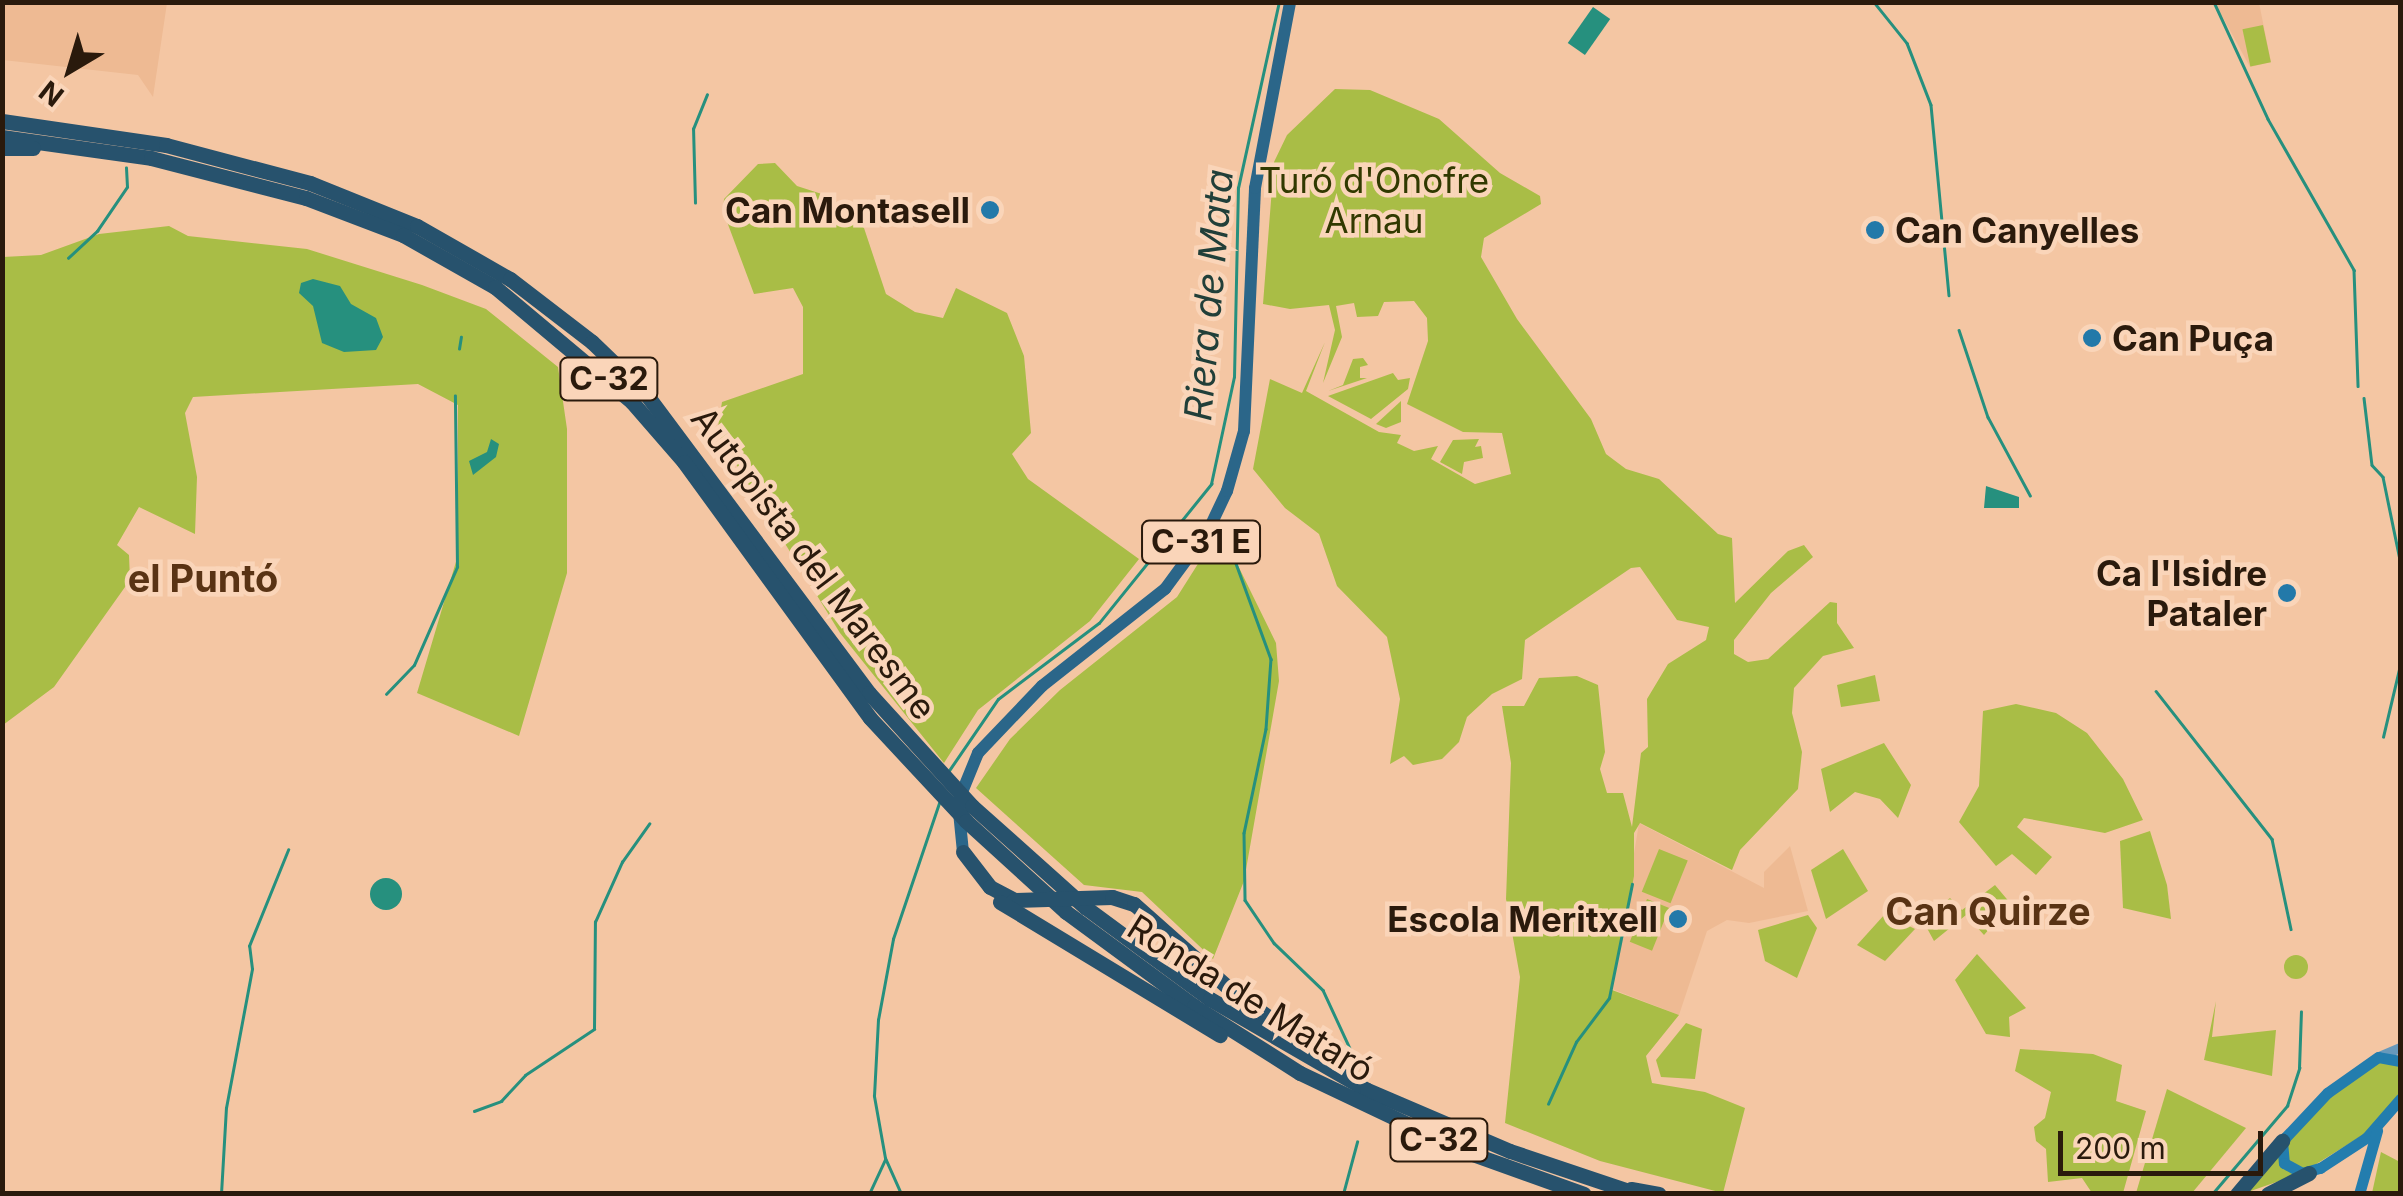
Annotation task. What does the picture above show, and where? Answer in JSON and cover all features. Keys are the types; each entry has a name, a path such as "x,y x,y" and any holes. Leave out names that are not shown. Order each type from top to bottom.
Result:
{"highway":[{"name":"Autopista del Maresme","path":"2,118 217,156 366,204 465,251 566,320 691,447 840,656 932,765"},
{"name":"Autopista del Maresme","path":"2,137 150,158 240,178 371,221 495,287 553,329 684,462 831,670 929,783"},
{"name":"C-32","path":"2,148 150,158"},
{"name":"Ronda de Mataró","path":"932,765 1085,907 1271,1036 1417,1113 1638,1194"},
{"name":"Ronda de Mataró","path":"929,783 1066,912 1194,1006 1300,1073 1464,1150 1584,1194"},
{"name":"C-31 E","path":"963,852 980,884 1003,904 1197,1022 1286,1072 1300,1073"},
{"path":"963,852 990,888 1014,900 1112,897 1134,904 1258,1012 1417,1113"},
{"path":"2237,1194 2282,1141"},
{"path":"2268,1194 2309,1173"},
{"path":"1617,1187 1659,1194"}],"main road":[{"name":"C-31 E","path":"963,852 958,802 978,753 1042,686 1166,589 1227,491 1244,431 1248,280 1263,133 1290,2"},
{"path":"2400,1060 2378,1058 2327,1092 2282,1141 2284,1163 2309,1173 2330,1162 2382,1123 2400,1098"},
{"path":"2360,1191 2382,1123"},
{"path":"2330,1162 2352,1163 2360,1191"}],"street":[{"path":"2378,1058 2400,1048"}],"shaded area":[{"path":"2,3 167,3 153,97 138,75 3,60"},
{"path":"2215,3 2259,3 2271,62 2250,67"},
{"name":"Escola Meritxell","path":"1639,823 1764,888 1764,872 1790,846 1808,911 1749,923 1727,920 1707,931 1679,1015 1612,989"}],"green space":[{"path":"2263,25 2271,62 2250,67 2242,29"},
{"name":"Turó d'Onofre Arnau","path":"1335,89 1370,90 1439,119 1500,173 1540,196 1541,204 1484,238 1481,257 1517,319 1591,419 1606,454 1626,469 1659,479 1718,534 1732,538 1735,603 1788,551 1804,545 1813,557 1771,593 1734,640 1734,654 1748,662 1768,659 1830,602 1837,603 1837,623 1854,648 1823,656 1794,688 1792,713 1802,752 1798,789 1740,850 1732,870 1640,823 1634,833 1634,876 1612,990 1679,1015 1646,1056 1652,1083 1705,1092 1745,1108 1723,1193 1600,1161 1505,1123 1520,977 1506,899 1511,763 1502,706 1524,706 1539,678 1577,676 1598,685 1605,752 1600,769 1607,793 1623,793 1632,827 1641,753 1648,747 1647,699 1668,664 1706,640 1709,627 1677,620 1640,567 1631,568 1525,640 1522,679 1492,694 1467,717 1459,742 1442,759 1413,765 1404,756 1390,764 1400,699 1387,637 1337,586 1319,534 1285,508 1253,469 1270,379 1302,393 1325,342 1306,391 1379,432 1401,435 1397,443 1414,451 1438,446 1431,459 1475,484 1511,474 1502,433 1463,432 1407,404 1428,341 1427,318 1414,301 1384,302 1378,316 1357,317 1354,303 1336,306 1342,337 1323,383 1335,330 1329,305 1290,309 1263,304 1274,162 1287,135"},
{"path":"775,163 797,186 831,197 864,228 886,294 915,312 943,318 956,288 1007,313 1024,356 1031,433 1012,454 1028,479 1139,559 1090,621 978,710 944,763 840,633 717,433 722,402 803,374 803,307 793,288 754,294 723,211 724,199 758,164"},
{"path":"169,226 188,236 307,249 422,285 486,309 558,367 567,429 567,573 519,736 417,693 458,555 458,405 418,384 193,397 185,413 197,477 195,534 139,507 117,545 129,555 130,580 54,687 3,725 3,257 41,255 99,234"},
{"path":"1363,358 1368,365 1360,367 1360,378 1367,378 1328,391 1343,385 1353,359"},
{"path":"1393,373 1398,380 1410,378 1408,389 1371,419 1328,396"},
{"path":"1401,401 1401,422 1386,428 1376,424"},
{"path":"1479,439 1475,447 1481,446 1483,458 1464,462 1462,474 1440,462 1453,440"},
{"path":"1220,529 1276,643 1279,681 1244,881 1213,959 1142,892 1084,885 976,788 1010,739 1060,690 1177,597"},
{"path":"1875,675 1880,701 1841,707 1837,685"},
{"path":"2016,704 2056,713 2087,733 2123,779 2143,820 2105,833 2024,818 2017,827 2052,857 2036,875 2012,854 1996,866 1959,822 1979,786 1983,711"},
{"path":"1884,743 1911,785 1898,818 1880,799 1855,792 1830,812 1821,769"},
{"path":"2150,831 2167,885 2171,919 2123,908 2120,841"},
{"path":"1659,849 1688,861 1671,903 1642,892"},
{"path":"1843,849 1868,891 1826,919 1811,870"},
{"path":"1995,885 2011,904 1984,935 1966,915 1934,941 1922,919 1950,898 1962,910"},
{"path":"1647,899 1669,908 1652,951 1630,942"},
{"path":"1885,914 1915,929 1885,961 1857,945"},
{"path":"1808,915 1817,928 1797,978 1765,961 1758,930"},
{"path":"1977,954 2026,1008 2009,1017 2010,1037 1986,1034 1955,980"},
{"path":"2296,955 2305,958 2305,976 2296,979 2287,976 2284,967 2287,958"},
{"path":"2216,1001 2212,1037 2276,1030 2272,1076 2204,1060"},
{"path":"1686,1023 1702,1029 1695,1079 1661,1077 1656,1060"},
{"path":"2020,1049 2093,1054 2122,1065 2116,1101 2146,1111 2123,1193 2092,1193 2082,1178 2048,1182 2046,1149 2036,1141 2034,1127 2045,1118 2051,1092 2015,1071"},
{"path":"2379,1061 2400,1066 2400,1094 2371,1130 2305,1171 2287,1162 2286,1142 2325,1099"},
{"path":"2167,1089 2246,1128 2192,1193 2136,1193"},
{"path":"2381,1152 2400,1162 2400,1193 2372,1193"},
{"path":"2277,1154 2294,1176 2242,1194"}],"water":[{"path":"1593,7 1610,19 1585,55 1568,43"},
{"path":"313,279 340,286 351,304 376,318 383,337 376,350 344,352 322,343 313,306 299,293 301,283"},
{"path":"491,439 499,444 496,457 473,475 469,461 487,452"},
{"path":"1986,486 2019,497 2019,508 1984,508"},
{"path":"386,878 397,883 402,894 397,905 386,910 375,905 370,894 375,883"}],"waterway":[{"name":"Riera de Mata","path":"948,772 998,699 1099,623 1211,484 1234,377 1238,188 1279,2"},
{"path":"1874,2 1907,43 1931,105 1949,295"},
{"path":"2214,2 2268,119 2354,270 2358,386"},
{"path":"695,203 693,129 707,95"},
{"path":"68,258 97,231 127,187 126,168"},
{"path":"1959,330 1988,417 2030,495"},
{"path":"459,349 461,337"},
{"path":"386,694 414,665 457,567 455,396"},
{"path":"2364,398 2372,465 2383,477 2400,560"},
{"path":"1223,528 1271,659 1266,729 1244,833 1245,900 1274,943 1323,990 1353,1055"},
{"path":"2383,737 2400,665"},
{"path":"2156,691 2272,839 2291,929"},
{"name":"Riera de Mata","path":"901,1194 885,1158 874,1096 878,1020 893,939 939,803"},
{"path":"474,1111 501,1101 525,1075 594,1029 595,922 622,862 649,824"},
{"path":"221,1194 226,1108 252,969 249,946 288,850"},
{"path":"1548,1104 1576,1042 1609,998 1632,884"},
{"path":"2212,1194 2287,1106 2299,1068 2301,1012"},
{"path":"1343,1194 1357,1142"},
{"path":"869,1194 885,1159"}],"place":[{"name":"Can Montasell","path":"990,210"},
{"name":"Can Canyelles","path":"1875,230"},
{"name":"Can Puça","path":"2092,338"},
{"name":"Ca l'Isidre Pataler","path":"2287,593"},
{"name":"Escola Meritxell","path":"1678,919"}],"district":[{"name":"el Puntó","path":"203,579"},
{"name":"Can Quirze","path":"1988,912"}]}
